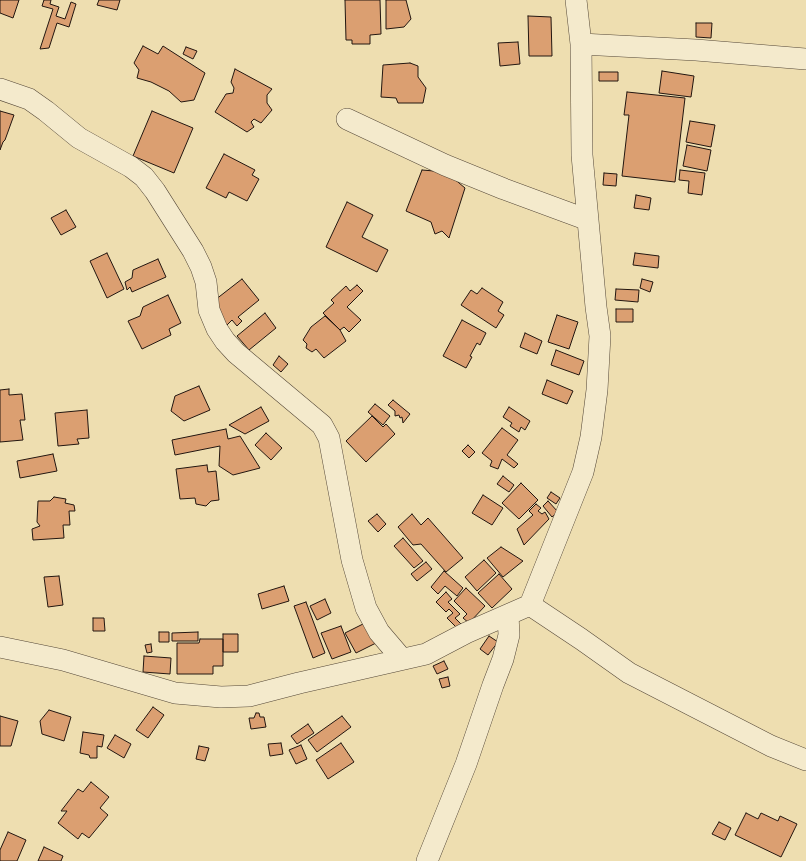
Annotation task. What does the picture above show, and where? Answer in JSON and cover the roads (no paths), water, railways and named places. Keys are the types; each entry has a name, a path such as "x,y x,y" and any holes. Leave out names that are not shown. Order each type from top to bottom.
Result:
{"street":[{"path":"0,648 63,660 175,693 221,697 249,696 426,654 466,633 530,605 583,472 591,437 597,390 600,336 582,155 581,44 576,0"},
{"path":"581,44 696,50 806,59"},
{"path":"0,89 28,99 46,111 79,138 131,167 144,177 155,191 201,267 206,282 209,310 224,341 236,353 322,425 329,438 352,560 366,608 380,632 402,659"},
{"path":"347,119 453,168 504,189 588,220"},
{"path":"530,605 629,673 771,746 806,760"},
{"path":"427,861 466,764 503,659 509,634 508,615"}]}
